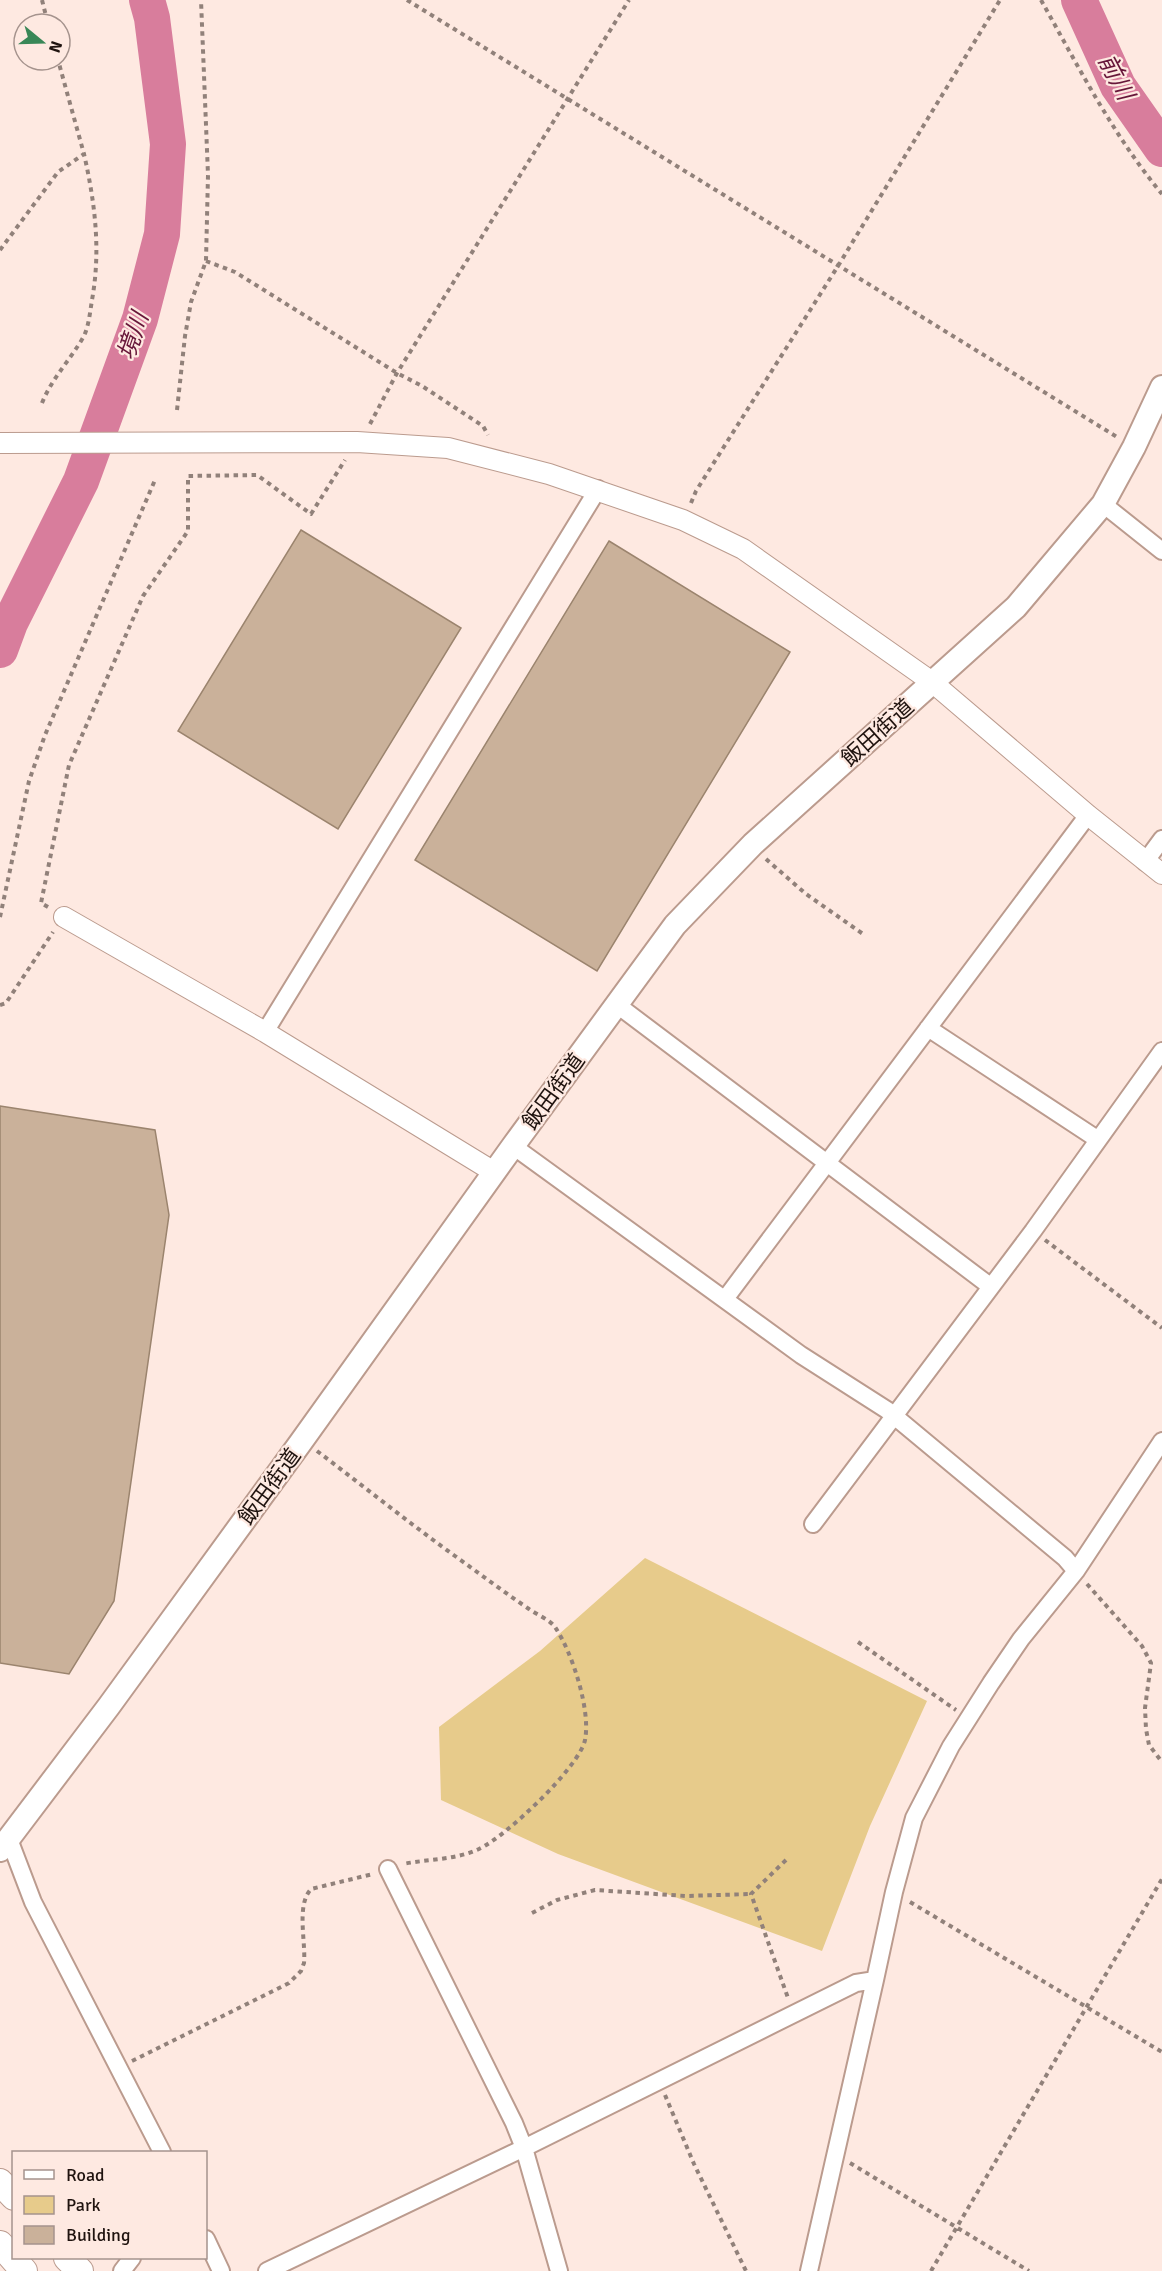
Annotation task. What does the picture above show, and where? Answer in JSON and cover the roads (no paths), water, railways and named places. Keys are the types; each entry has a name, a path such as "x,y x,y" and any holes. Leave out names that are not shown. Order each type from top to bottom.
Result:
{"main road":[{"name":"飯田街道","path":"4,1844 109,1706 675,925 753,844 1016,607 1103,504 1134,447 1162,387"},
{"path":"0,2182 12,2195"},
{"path":"0,2244 12,2258"},
{"path":"13,2259 24,2271"},
{"path":"69,2259 80,2271"}],"street":[{"path":"0,443 357,442 448,448 598,489 683,520 743,549 932,682 1088,815 1162,874"},
{"path":"265,1032 598,489"},
{"path":"1103,504 1162,550"},
{"path":"725,1299 1088,815"},
{"path":"1145,862 1162,839"},
{"path":"64,916 265,1032 494,1172"},
{"path":"616,1004 990,1286"},
{"path":"928,1028 1097,1139"},
{"path":"813,1524 1033,1231 1162,1051"},
{"path":"513,1146 801,1355 886,1410 1065,1558 1076,1571"},
{"path":"808,2271 876,1980 894,1892 914,1818 951,1746 968,1719 1021,1639 1076,1571 1162,1441"},
{"path":"4,1844 161,2151"},
{"path":"388,1869 525,2148 559,2271"},
{"path":"267,2271 525,2148 793,2013 856,1983 876,1980"},
{"path":"207,2241 221,2271"},
{"path":"122,2271 131,2259"}],"waterway":[{"name":"境川","path":"0,650 10,623 81,481 140,319 162,234 168,144 152,18 147,0"},
{"name":"前川","path":"1079,0 1118,86 1162,149"}]}
